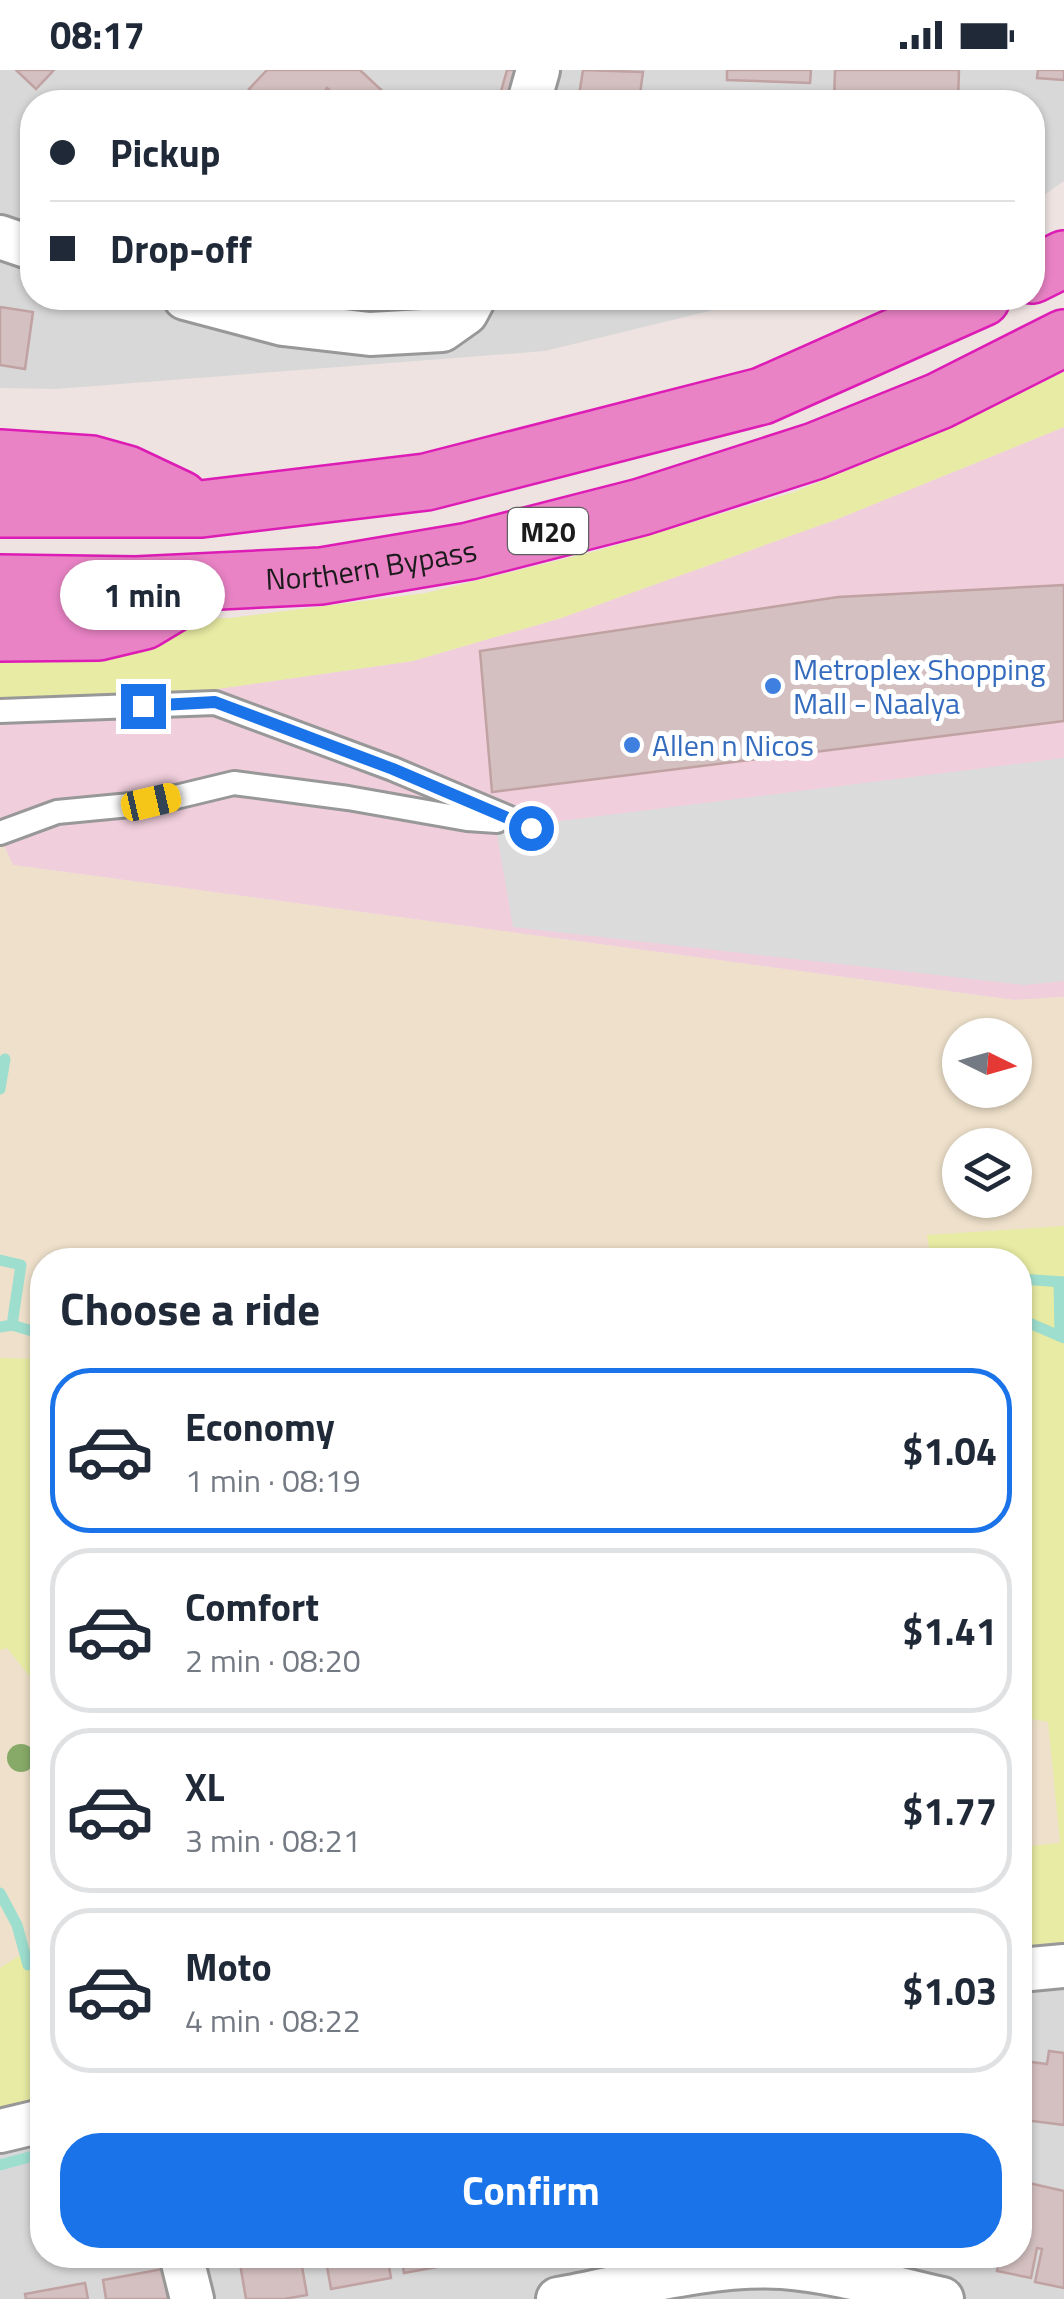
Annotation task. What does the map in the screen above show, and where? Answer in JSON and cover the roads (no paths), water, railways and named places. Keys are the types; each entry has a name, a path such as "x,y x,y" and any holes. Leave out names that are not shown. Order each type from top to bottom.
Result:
{"highway":[{"path":"0,509 201,509 426,482 762,396 955,310"},
{"name":"Northern Bypass","path":"0,584 136,586 321,576 469,551 640,507 815,451 940,401 1064,338"},
{"path":"0,458 91,464 128,474 201,509"},
{"path":"0,633 98,632 144,622 210,582"}],"street":[{"path":"230,310 283,324 370,334 442,330 467,310"},
{"path":"1032,1969 1064,1966"},
{"path":"0,2131 30,2125"},
{"path":"185,2268 192,2299"},
{"path":"558,2299 724,2268"},
{"path":"787,2268 942,2299"}],"lane":[{"path":"0,711 215,702 393,769 523,825 234,784 151,802 57,812 0,833"}],"waterway":[{"path":"0,1089 5,1059"},
{"path":"0,1260 21,1265 12,1325"},
{"path":"1032,1280 1064,1282"},
{"path":"1059,1282 1060,1336"},
{"path":"1032,1324 1064,1338"},
{"path":"0,1327 12,1325 30,1330"},
{"path":"0,1893 17,1925 28,1965"},
{"path":"0,2165 30,2157"}],"place":[{"name":"Metroplex Shopping Mall - Naalya","path":"773,686"},
{"name":"Allen n Nicos","path":"632,745"}]}
